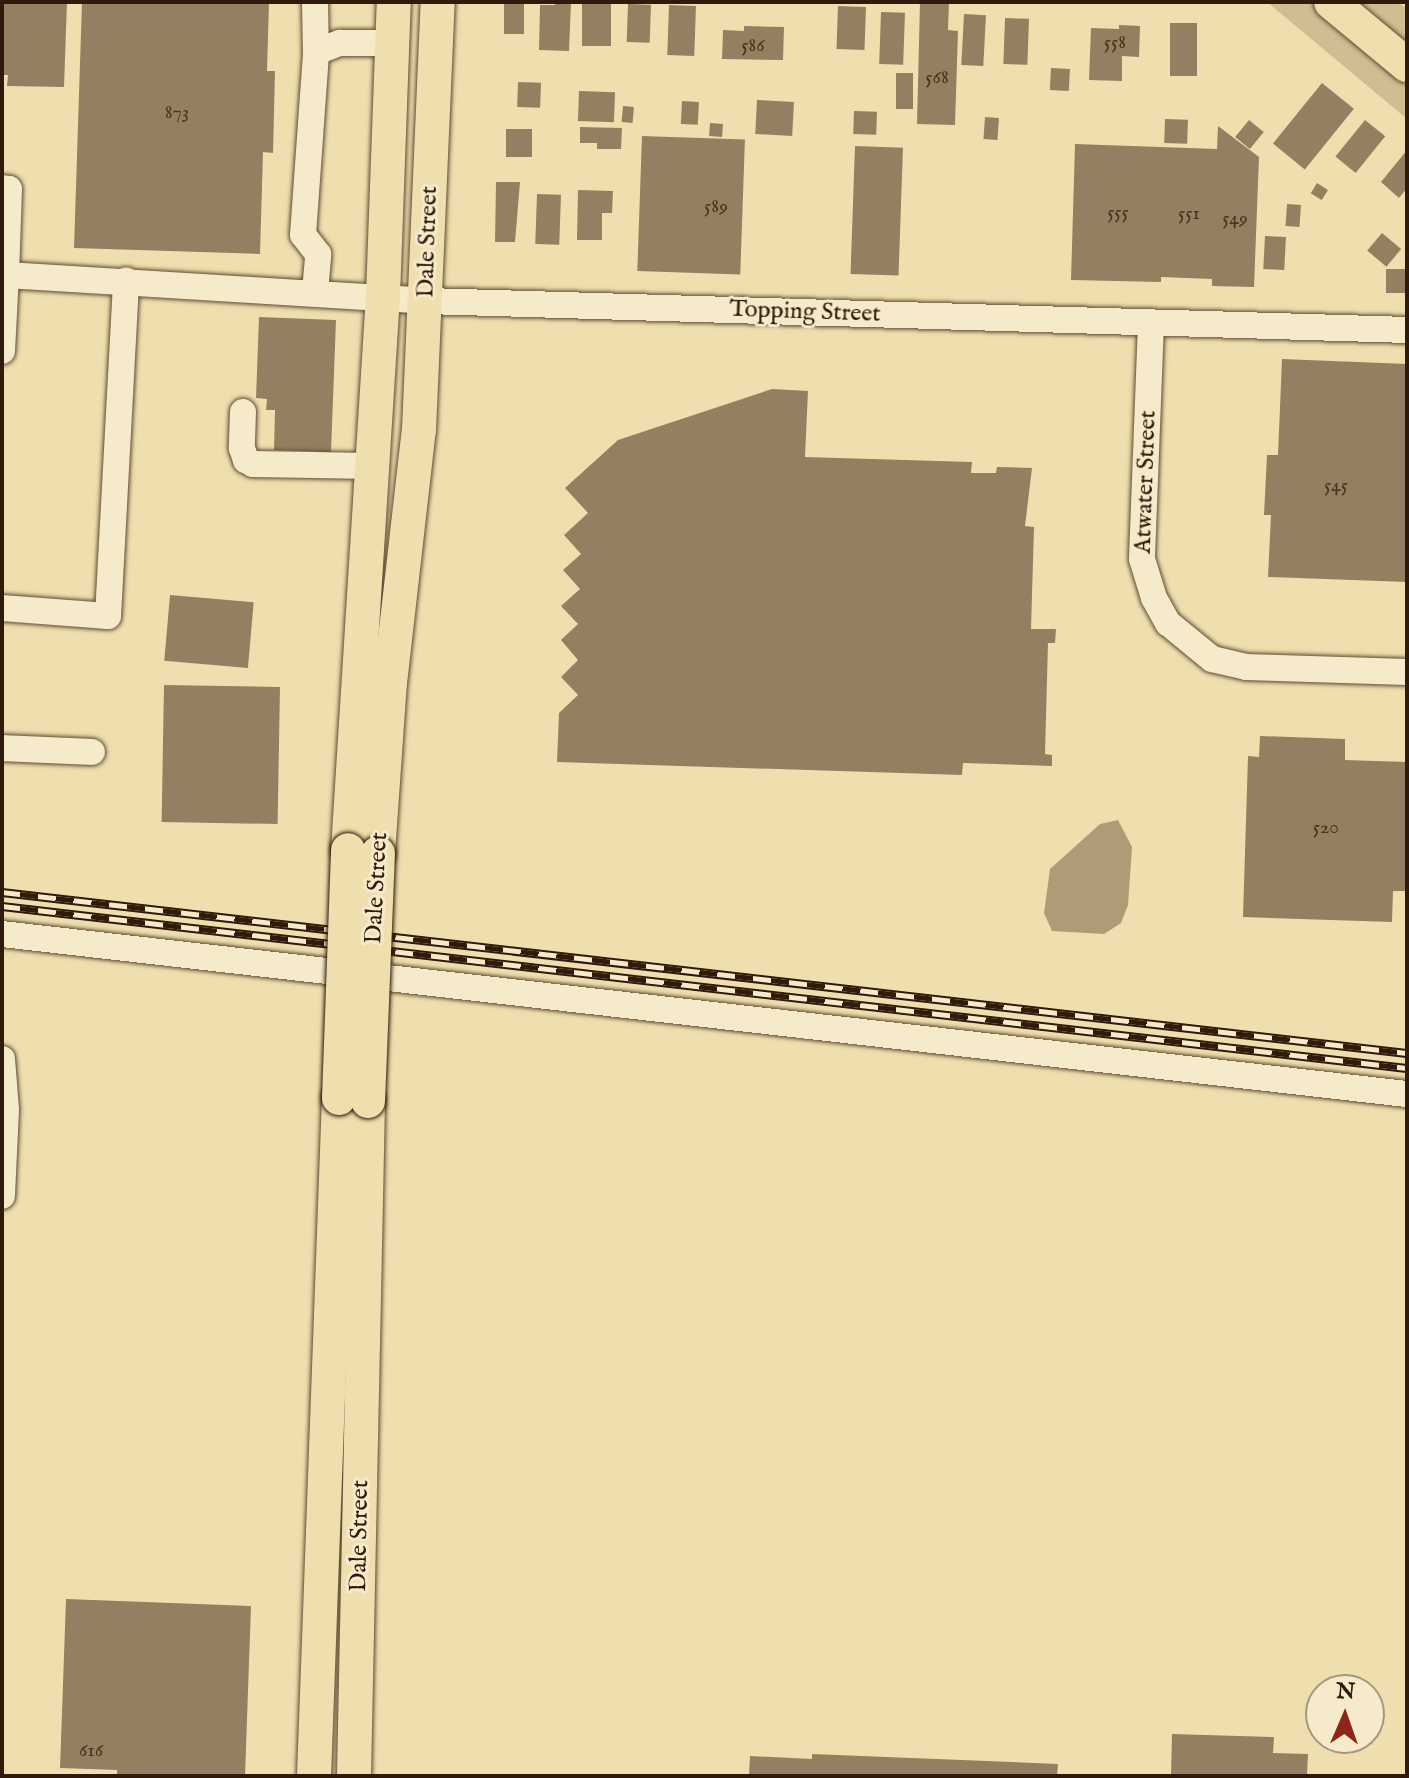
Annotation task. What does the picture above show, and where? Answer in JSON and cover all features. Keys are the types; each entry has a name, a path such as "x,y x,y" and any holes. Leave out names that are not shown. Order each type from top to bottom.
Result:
{"main road":[{"name":"Dale Street","path":"314,1776 354,1100 363,852 356,681 383,296 394,2"},
{"name":"Dale Street","path":"363,852 390,683 419,430 438,2"},
{"path":"1331,2 1407,65"},
{"name":"Dale Street","path":"354,1100 354,1776"}],"street":[{"path":"315,2 316,52 303,235 318,254 315,292"},
{"path":"316,52 340,43 392,43"},
{"path":"2,188 9,189 2,351"},
{"name":"Topping Street","path":"6,275 126,280 426,301 1407,330"},
{"path":"2,608 108,616 126,280"},
{"name":"Atwater Street","path":"1151,323 1142,559 1154,598 1168,623 1212,659 1246,667 1407,672"},
{"path":"243,412 242,448 246,460 253,464 373,466"},
{"path":"2,748 92,752"},
{"path":"2,934 1407,1094"},
{"path":"2,1059 6,1110 2,1196"}],"shaded area":[{"path":"1267,2 1398,2 1407,9 1407,119"},
{"path":"1118,820 1132,847 1128,905 1121,923 1104,934 1052,931 1044,913 1050,869 1100,824"}],"building":[{"path":"2,2 67,2 64,87 7,86 8,75 2,75"},
{"path":"82,2 269,3 267,71 275,71 273,153 263,152 260,254 74,248"},
{"path":"504,2 524,2 524,34 504,34"},
{"path":"555,2 571,2 569,51 539,50 540,5 555,5"},
{"path":"582,2 611,2 611,46 582,46"},
{"path":"920,2 949,2 948,30 958,31 955,125 917,124"},
{"path":"628,4 651,5 650,43 627,42"},
{"path":"669,5 696,6 694,56 667,55"},
{"path":"838,6 866,7 864,50 836,49"},
{"path":"881,12 905,13 903,65 879,64"},
{"path":"964,14 986,15 983,66 961,65"},
{"path":"1005,18 1029,19 1027,65 1003,64"},
{"path":"1170,23 1197,23 1197,76 1170,76"},
{"path":"1119,25 1140,26 1139,57 1122,56 1122,81 1089,80 1091,28 1119,29"},
{"path":"744,26 784,27 783,60 722,59 723,30 744,31"},
{"path":"1051,68 1070,69 1069,91 1050,90"},
{"path":"896,73 913,73 913,109 896,109"},
{"path":"518,82 541,83 540,108 517,107"},
{"path":"1322,83 1354,109 1305,169 1273,144"},
{"path":"579,91 615,92 614,122 578,121"},
{"path":"757,100 794,102 792,136 755,134"},
{"path":"682,101 699,102 698,125 681,124"},
{"path":"623,106 634,107 633,123 622,122"},
{"path":"854,111 877,112 876,135 853,134"},
{"path":"985,117 999,118 997,140 983,139"},
{"path":"1165,119 1188,120 1187,144 1164,143"},
{"path":"1249,120 1264,132 1250,149 1235,137"},
{"path":"1365,120 1385,136 1356,173 1335,157"},
{"path":"710,123 723,124 722,137 709,136"},
{"path":"1218,126 1259,157 1254,287 1212,286 1212,279 1161,277 1161,282 1071,280 1075,144 1217,149"},
{"path":"580,127 622,128 621,149 597,149 597,143 580,143"},
{"path":"506,129 532,129 532,157 506,157"},
{"path":"642,136 745,140 740,275 637,271"},
{"path":"855,146 903,148 899,276 851,274"},
{"path":"1407,150 1407,188 1399,198 1381,182"},
{"path":"496,182 520,182 515,242 495,242"},
{"path":"1317,183 1328,190 1322,200 1311,193"},
{"path":"578,190 613,191 612,213 602,213 602,240 577,240"},
{"path":"537,194 561,195 559,245 535,244"},
{"path":"1287,204 1301,205 1299,227 1285,226"},
{"path":"1382,233 1401,249 1386,267 1367,251"},
{"path":"1265,236 1286,237 1284,270 1263,269"},
{"path":"1386,269 1407,269 1407,293 1386,293"},
{"path":"259,317 336,320 331,452 274,450 275,410 266,410 267,399 256,398"},
{"path":"1282,359 1407,364 1407,582 1268,577 1271,515 1264,515 1267,455 1278,455"},
{"path":"772,389 808,391 805,457 972,462 971,473 996,473 997,467 1032,468 1025,526 1034,527 1031,629 1056,629 1055,643 1048,643 1045,754 1052,755 1052,766 963,763 962,775 557,762 559,713 578,695 561,677 578,660 561,640 578,624 561,606 580,589 563,570 581,554 564,535 588,513 565,488 618,440"},
{"path":"170,595 254,602 248,668 164,661"},
{"path":"164,685 280,687 278,824 162,822"},
{"path":"1260,736 1345,739 1345,760 1407,762 1407,891 1393,891 1392,922 1243,917 1248,756 1259,757"},
{"path":"66,1599 251,1606 245,1776 117,1776 117,1770 60,1768"},
{"path":"1172,1734 1274,1737 1273,1753 1308,1754 1307,1776 1171,1776"},
{"path":"812,1754 1058,1764 1057,1776 749,1776 750,1756 812,1759"}],"railway":[{"path":"2,892 1407,1053"},
{"path":"2,906 1407,1068"}]}
